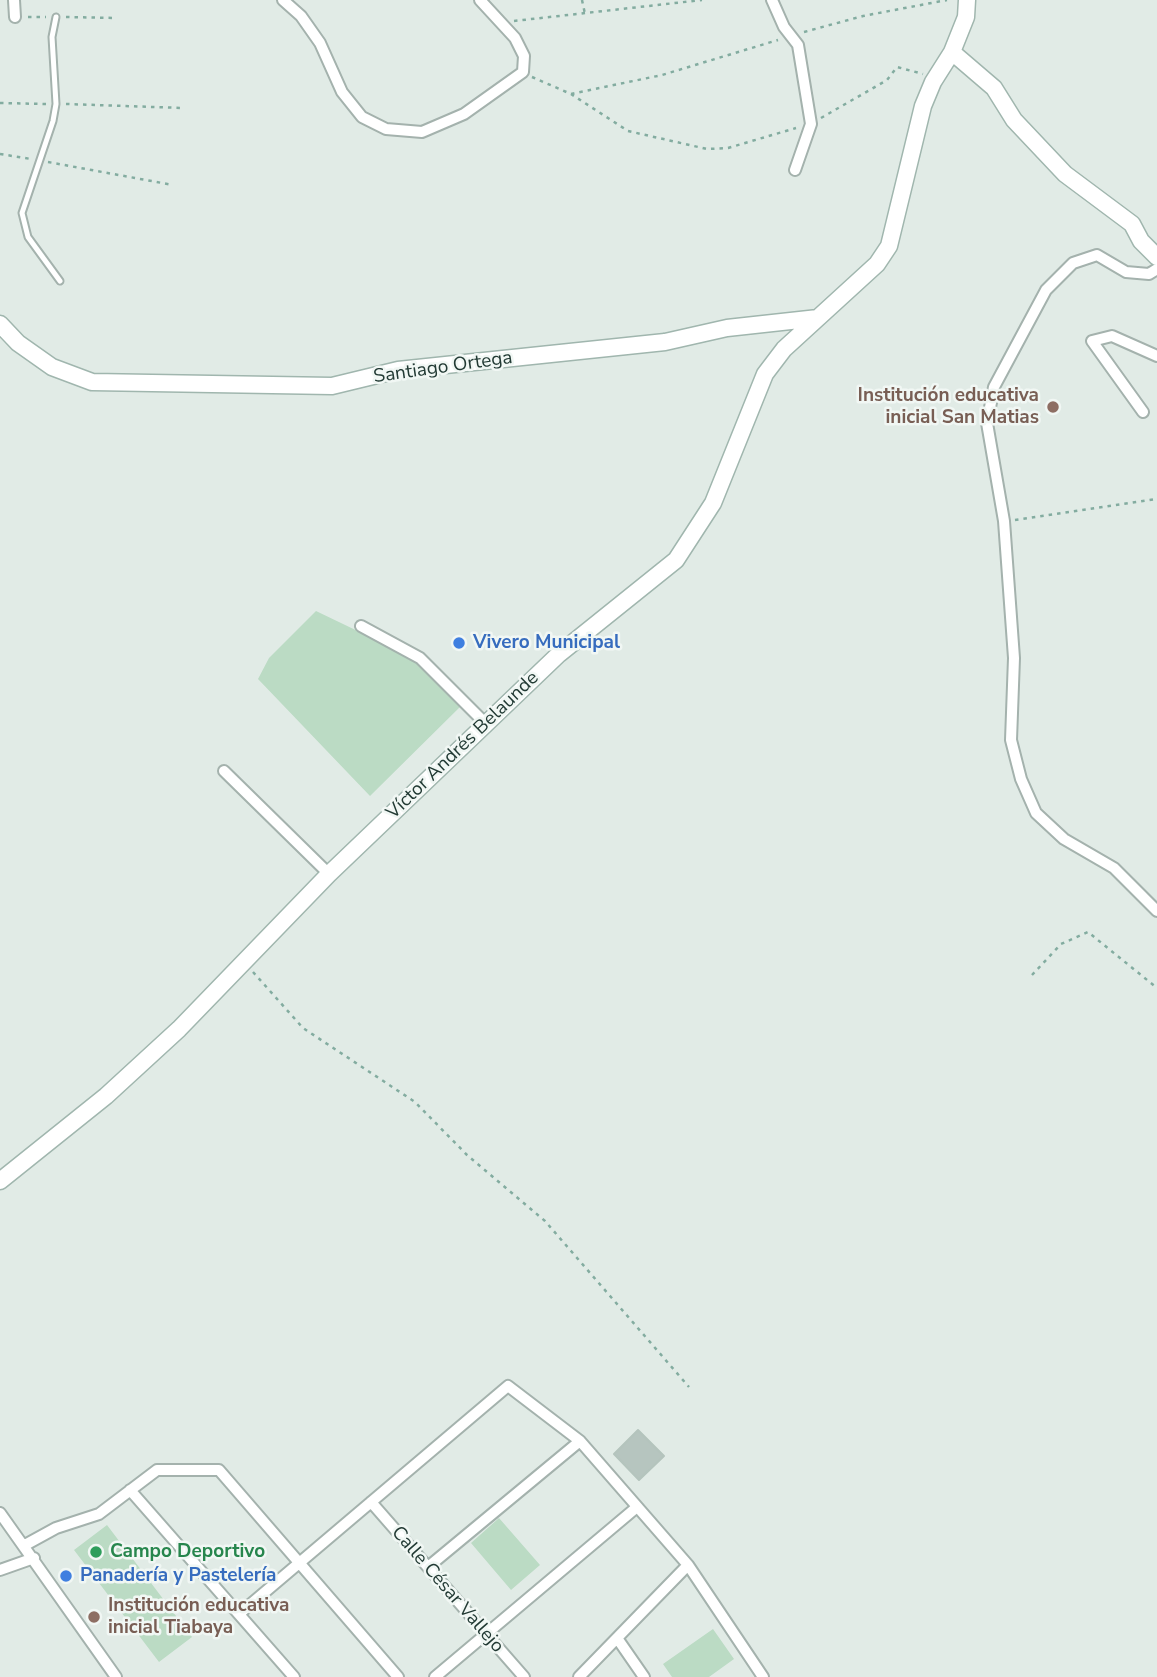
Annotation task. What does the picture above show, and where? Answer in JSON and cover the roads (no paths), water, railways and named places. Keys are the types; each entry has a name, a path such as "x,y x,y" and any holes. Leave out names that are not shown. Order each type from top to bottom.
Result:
{"main road":[{"name":"Víctor Andrés Belaunde","path":"0,1181 106,1096 178,1029 330,874 559,654 676,560 713,503 765,374 785,349 877,264 889,246 923,106 933,82 952,52 966,17 967,0"},
{"path":"952,52 994,88 1014,120 1065,174 1132,224 1141,242 1157,257"},
{"name":"Santiago Ortega","path":"0,324 18,343 52,367 92,382 332,386 398,370 665,342 727,328 818,318"}],"street":[{"path":"14,0 15,17"},
{"path":"283,0 301,16 320,43 342,92 362,117 387,130 422,132 464,114 523,72 524,56 515,38 480,0"},
{"path":"772,0 784,27 792,36 802,63 811,124 795,170"},
{"path":"1157,269 1149,274 1126,272 1097,255 1073,263 1046,290 994,387 987,423 1004,522 1014,658 1011,740 1021,779 1035,813 1064,839 1114,869 1157,911"},
{"path":"1143,412 1092,341 1112,336 1157,356"},
{"path":"361,626 420,658 485,723"},
{"path":"224,771 330,874"},
{"path":"239,1614 508,1386 580,1441 688,1565 763,1677"},
{"path":"428,1567 580,1441"},
{"path":"25,1545 56,1528 100,1514 156,1470 219,1470 398,1677"},
{"path":"130,1490 294,1677"},
{"name":"Calle César Vallejo","path":"370,1502 524,1677"},
{"path":"435,1677 637,1507"},
{"path":"0,1513 116,1677"},
{"path":"0,1570 33,1558"},
{"path":"579,1677 688,1565"},
{"path":"617,1638 644,1677"}],"lane":[{"path":"56,18 52,37 56,104 22,213 28,237 60,281"}],"place":[{"name":"Institución educativa inicial San Matias","path":"1053,407"},
{"name":"Vivero Municipal","path":"459,643"},
{"name":"Campo Deportivo","path":"96,1552"},
{"name":"Panadería y Pastelería","path":"66,1576"},
{"name":"Institución educativa inicial Tiabaya","path":"94,1617"}]}
